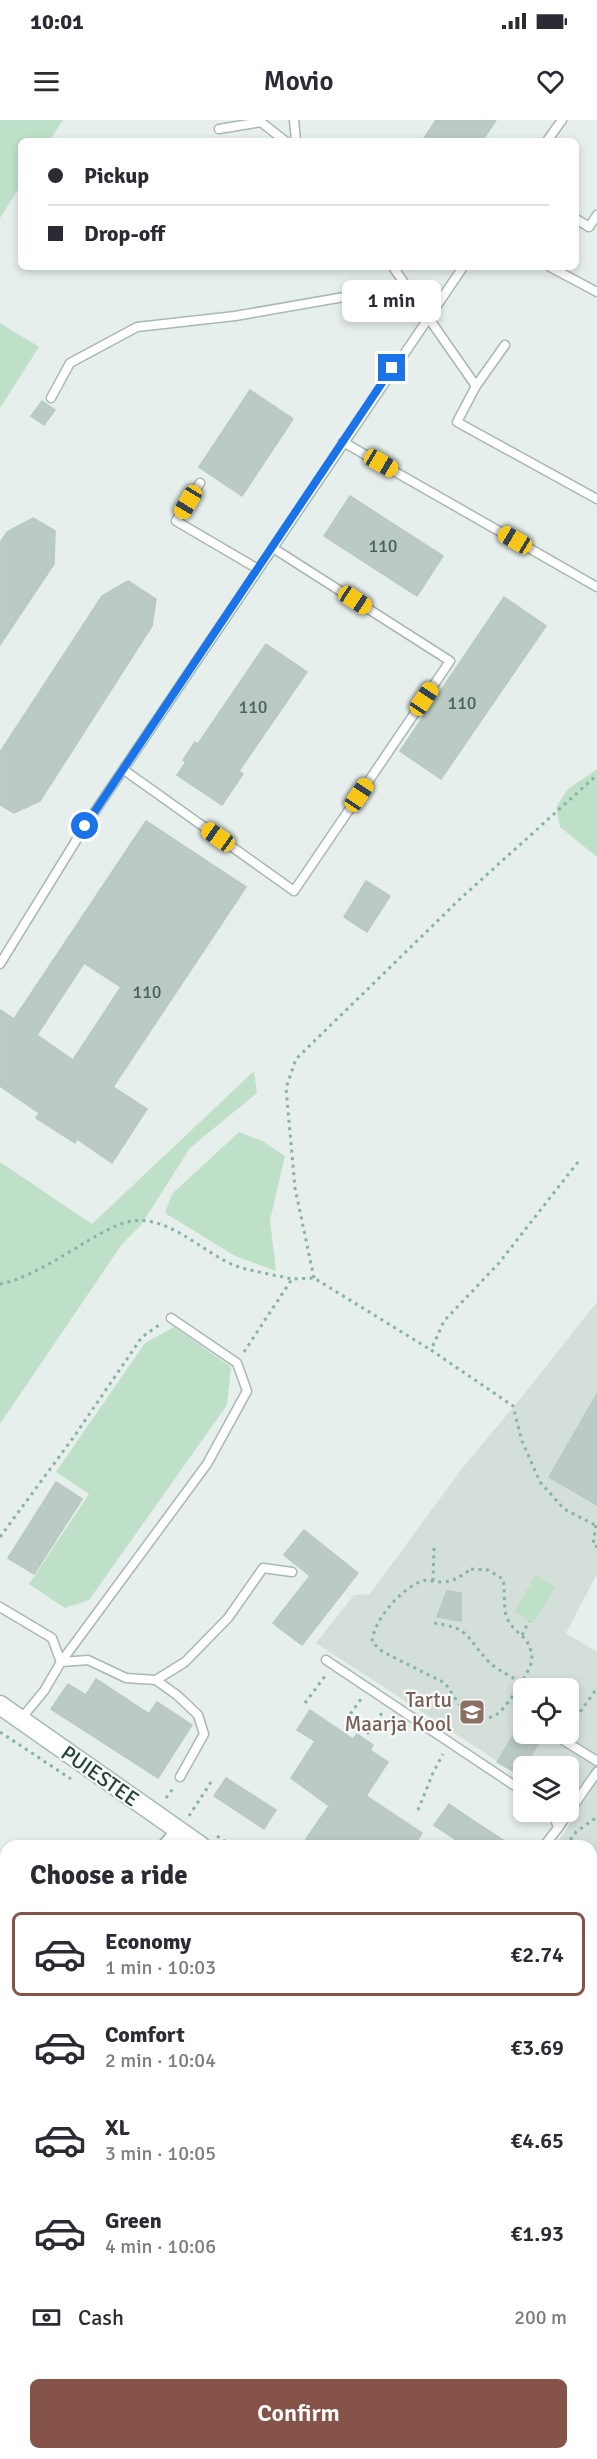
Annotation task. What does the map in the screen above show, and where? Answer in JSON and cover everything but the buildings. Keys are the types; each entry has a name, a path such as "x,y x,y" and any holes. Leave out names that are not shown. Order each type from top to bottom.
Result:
{"main road":[{"name":"PUIESTEE","path":"0,1705 192,1840"}],"street":[{"path":"172,1840 179,1832"}],"lane":[{"path":"294,120 296,138"},
{"path":"549,138 562,120"},
{"path":"219,129 261,122 281,138"},
{"path":"579,221 589,227 597,215"},
{"path":"395,270 476,386"},
{"path":"0,964 85,826 460,270"},
{"path":"556,270 597,292"},
{"path":"51,398 70,363 137,327 235,316 407,286"},
{"path":"505,345 476,386 457,422 597,499"},
{"path":"344,442 597,587"},
{"path":"200,483 176,521 258,569"},
{"path":"124,770 294,891 450,661 273,548"},
{"path":"20,1720 44,1691 61,1662 207,1464 247,1391 237,1363 171,1318"},
{"path":"156,1680 185,1662 228,1618 263,1568 292,1572"},
{"path":"0,1607 52,1638 61,1662"},
{"path":"61,1662 88,1660 126,1678 156,1680 198,1715 204,1734 180,1777"},
{"path":"329,1663 513,1785"},
{"path":"569,1744 597,1761"},
{"path":"549,1840 597,1772"},
{"path":"556,1822 558,1828"}],"path":[{"path":"314,1278 295,1188 286,1088 296,1059 460,899 597,775"},
{"path":"431,1350 444,1321 499,1263 578,1162"},
{"path":"0,1284 54,1260 120,1224 137,1221 158,1222 237,1266 292,1279 314,1278 431,1350 513,1406 522,1441 540,1482 564,1509 597,1525 593,1545 597,1547"},
{"path":"237,1363 292,1279"},
{"path":"0,1537 73,1438 142,1337 171,1318"},
{"path":"433,1581 434,1548"},
{"path":"513,1694 497,1716 481,1720 467,1716 445,1683 383,1652 372,1642 373,1633 406,1590 424,1580 454,1581 471,1569 488,1570 503,1579 506,1592 505,1610 509,1622 530,1644 532,1662 524,1678"},
{"path":"522,1635 529,1621"},
{"path":"434,1623 455,1626 463,1630 490,1662 516,1678"},
{"path":"305,1704 329,1663"},
{"path":"346,1720 368,1688"},
{"path":"579,1714 597,1688"},
{"path":"367,1734 390,1702"},
{"path":"418,1810 433,1773 450,1743"},
{"path":"179,1832 213,1779"},
{"path":"165,1800 174,1788"},
{"path":"570,1840 576,1832 597,1817"}],"shaded area":[{"name":"Tartu Maarja Kool","path":"597,1302 597,1574 566,1633 597,1652 597,1840 559,1840 572,1822 579,1822 579,1756 513,1756 513,1771 316,1643 354,1595 370,1594 463,1467"}],"green space":[{"path":"0,120 63,120 51,138 18,138 18,190 0,218"},
{"path":"0,323 39,347 0,408"},
{"path":"597,769 597,857 560,827 556,807 568,789"},
{"path":"254,1071 257,1093 190,1148 141,1225 122,1244 0,1424 0,1162 92,1224"},
{"path":"239,1132 262,1141 285,1156 270,1220 276,1271 235,1256 165,1213 172,1194"},
{"path":"174,1327 231,1367 227,1405 89,1600 65,1608 29,1584 89,1494 56,1472 145,1343"},
{"path":"536,1575 555,1587 533,1623 514,1611"}],"place":[{"name":"Tartu Maarja Kool","path":"472,1712"}],"route":[{"path":"85,826 392,368"}]}
